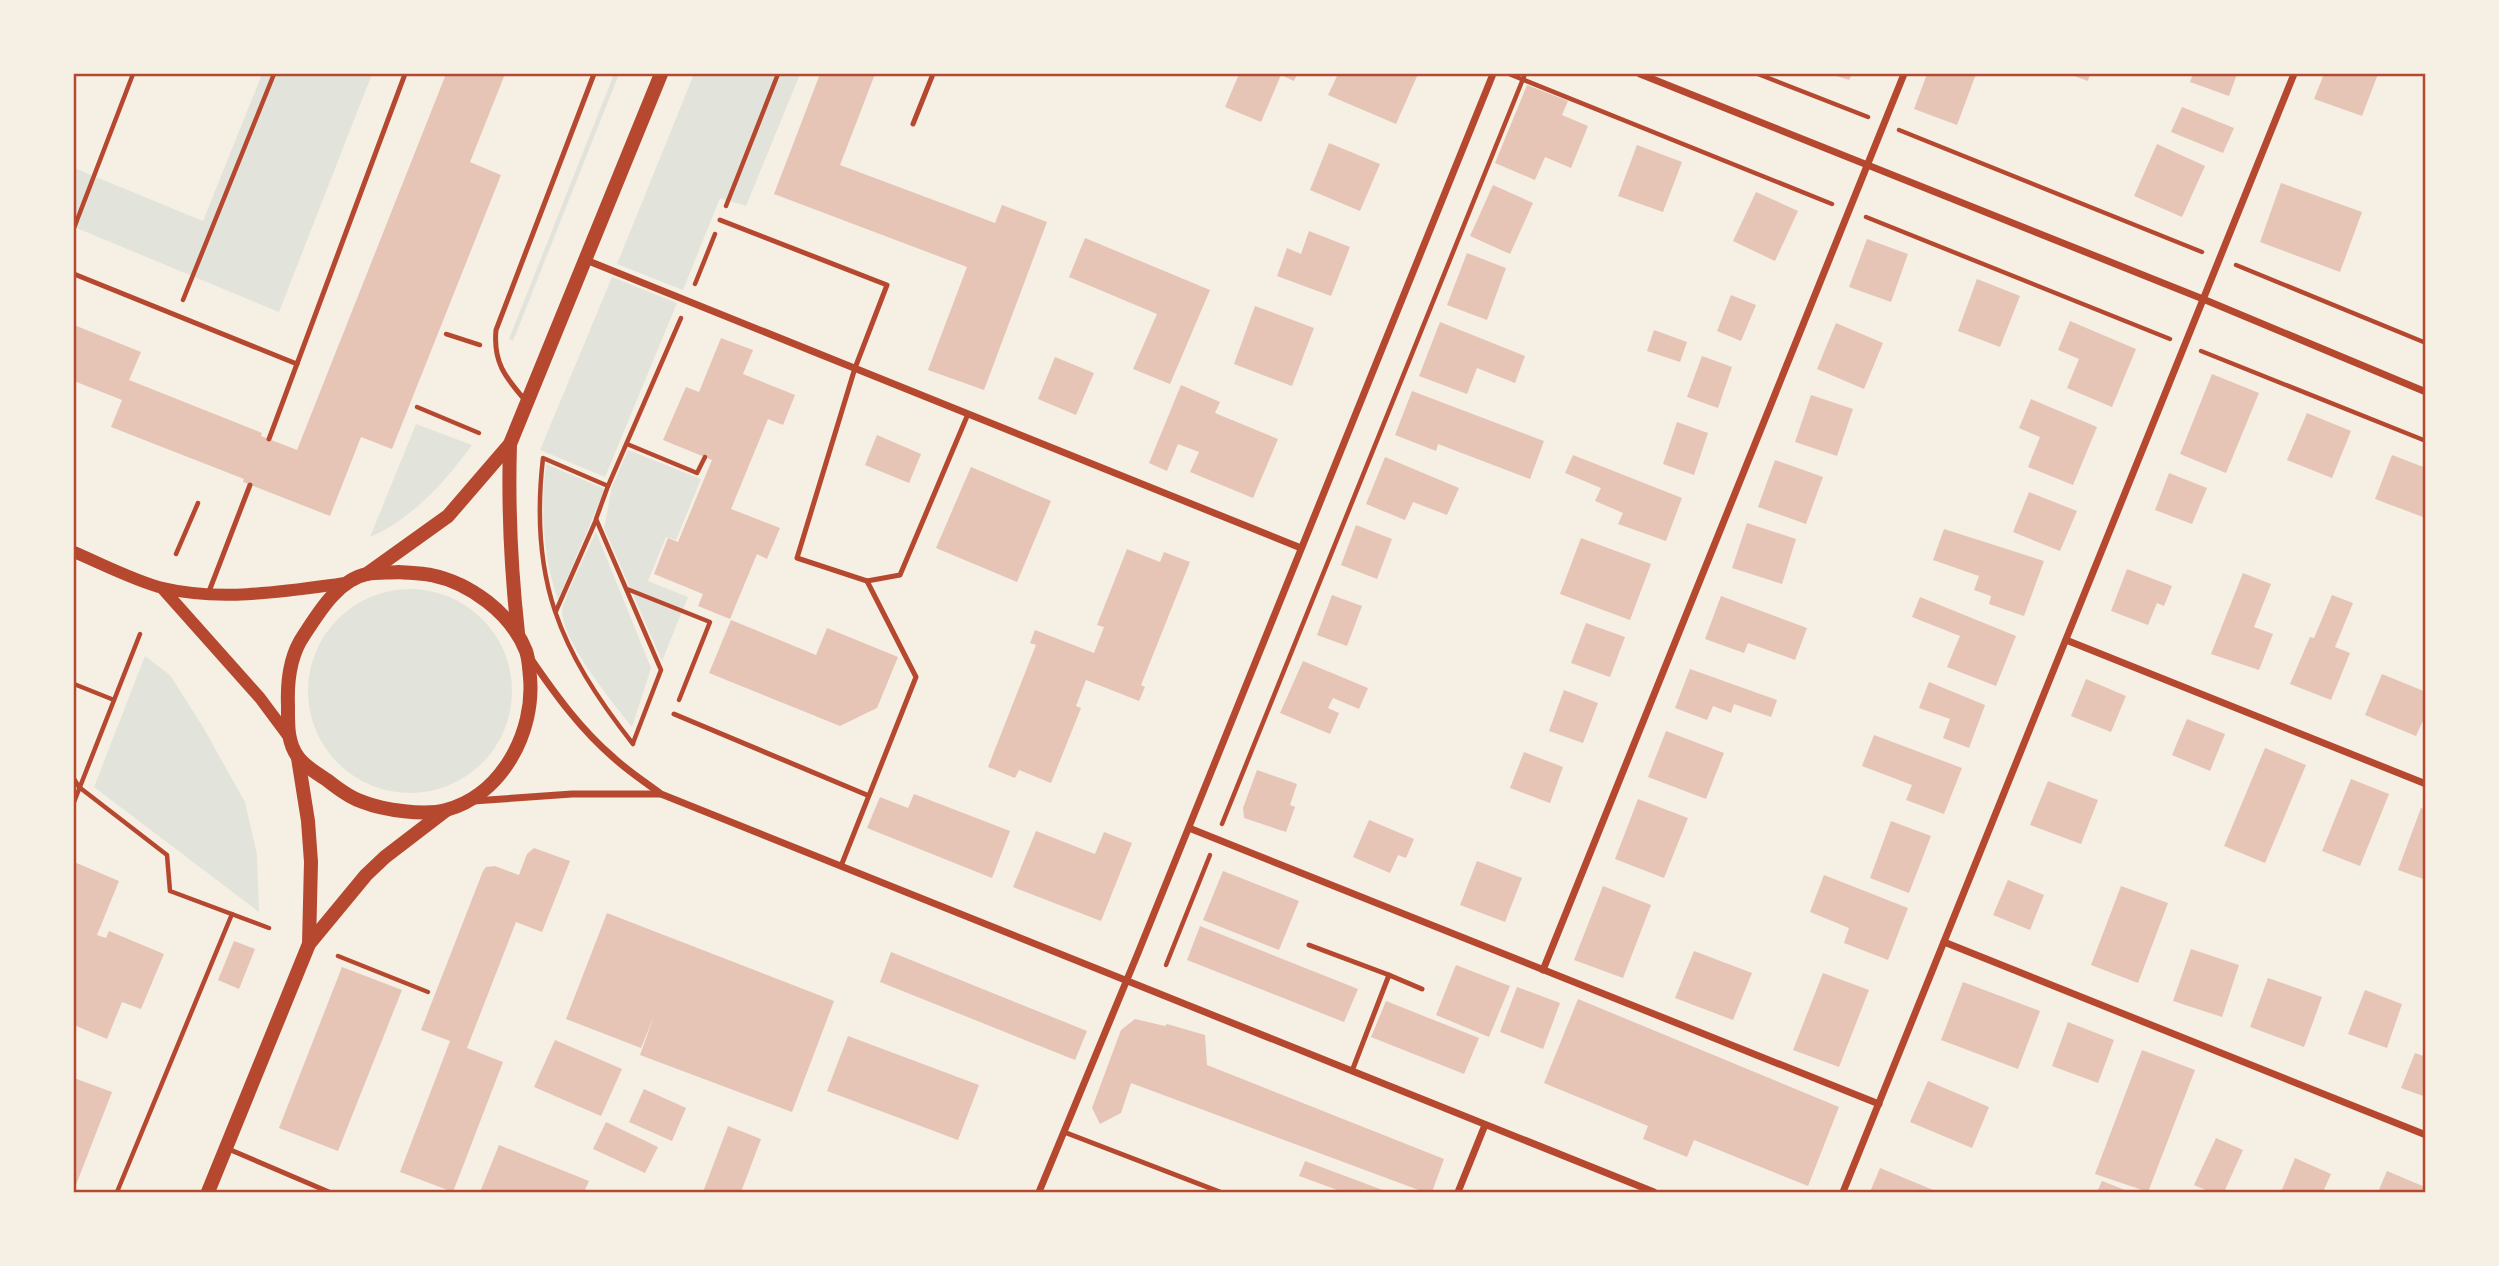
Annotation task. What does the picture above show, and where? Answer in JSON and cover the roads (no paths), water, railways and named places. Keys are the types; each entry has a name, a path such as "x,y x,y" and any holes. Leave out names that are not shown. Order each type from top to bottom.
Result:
{"main road":[{"path":"309,944 311,862 308,821 298,758 289,737 291,664 298,643 323,607 346,583 366,575 448,516 510,444 661,74"},
{"path":"510,444 508,511 517,633"},
{"path":"208,1192 309,944 366,875 393,850 445,811 467,801 494,781 515,754 527,722 531,688 527,654 517,633 480,595 460,584 431,575 399,572 366,575"},
{"path":"298,758 338,789 362,802 392,809 445,811"}],"street":[{"path":"1039,1192 1493,74"},
{"path":"1640,74 2203,299 2426,392"},
{"path":"1543,970 1904,74"},
{"path":"1843,1192 2294,74"},
{"path":"586,260 1301,548"},
{"path":"74,552 162,588 208,593 261,593 346,583"},
{"path":"162,588 260,698 289,737"},
{"path":"2066,640 2426,784"},
{"path":"527,654 581,726 613,758 661,794 1654,1192"},
{"path":"467,801 572,794 661,794"},
{"path":"1189,828 1879,1104"},
{"path":"1944,942 2426,1135"},
{"path":"1458,1192 1485,1125"}],"lane":[{"path":"269,439 405,74"},
{"path":"528,402 503,371 494,349 496,330 594,74"},
{"path":"913,124 933,74"},
{"path":"720,220 887,285 855,368 797,558 867,581 900,575 968,414"},
{"path":"74,274 297,364"},
{"path":"208,593 250,485"},
{"path":"841,866 916,677 867,581"},
{"path":"674,714 867,795"},
{"path":"1309,945 1422,989"},
{"path":"1352,1071 1389,975"},
{"path":"1064,1132 1220,1192"},
{"path":"226,1148 329,1192"}]}
